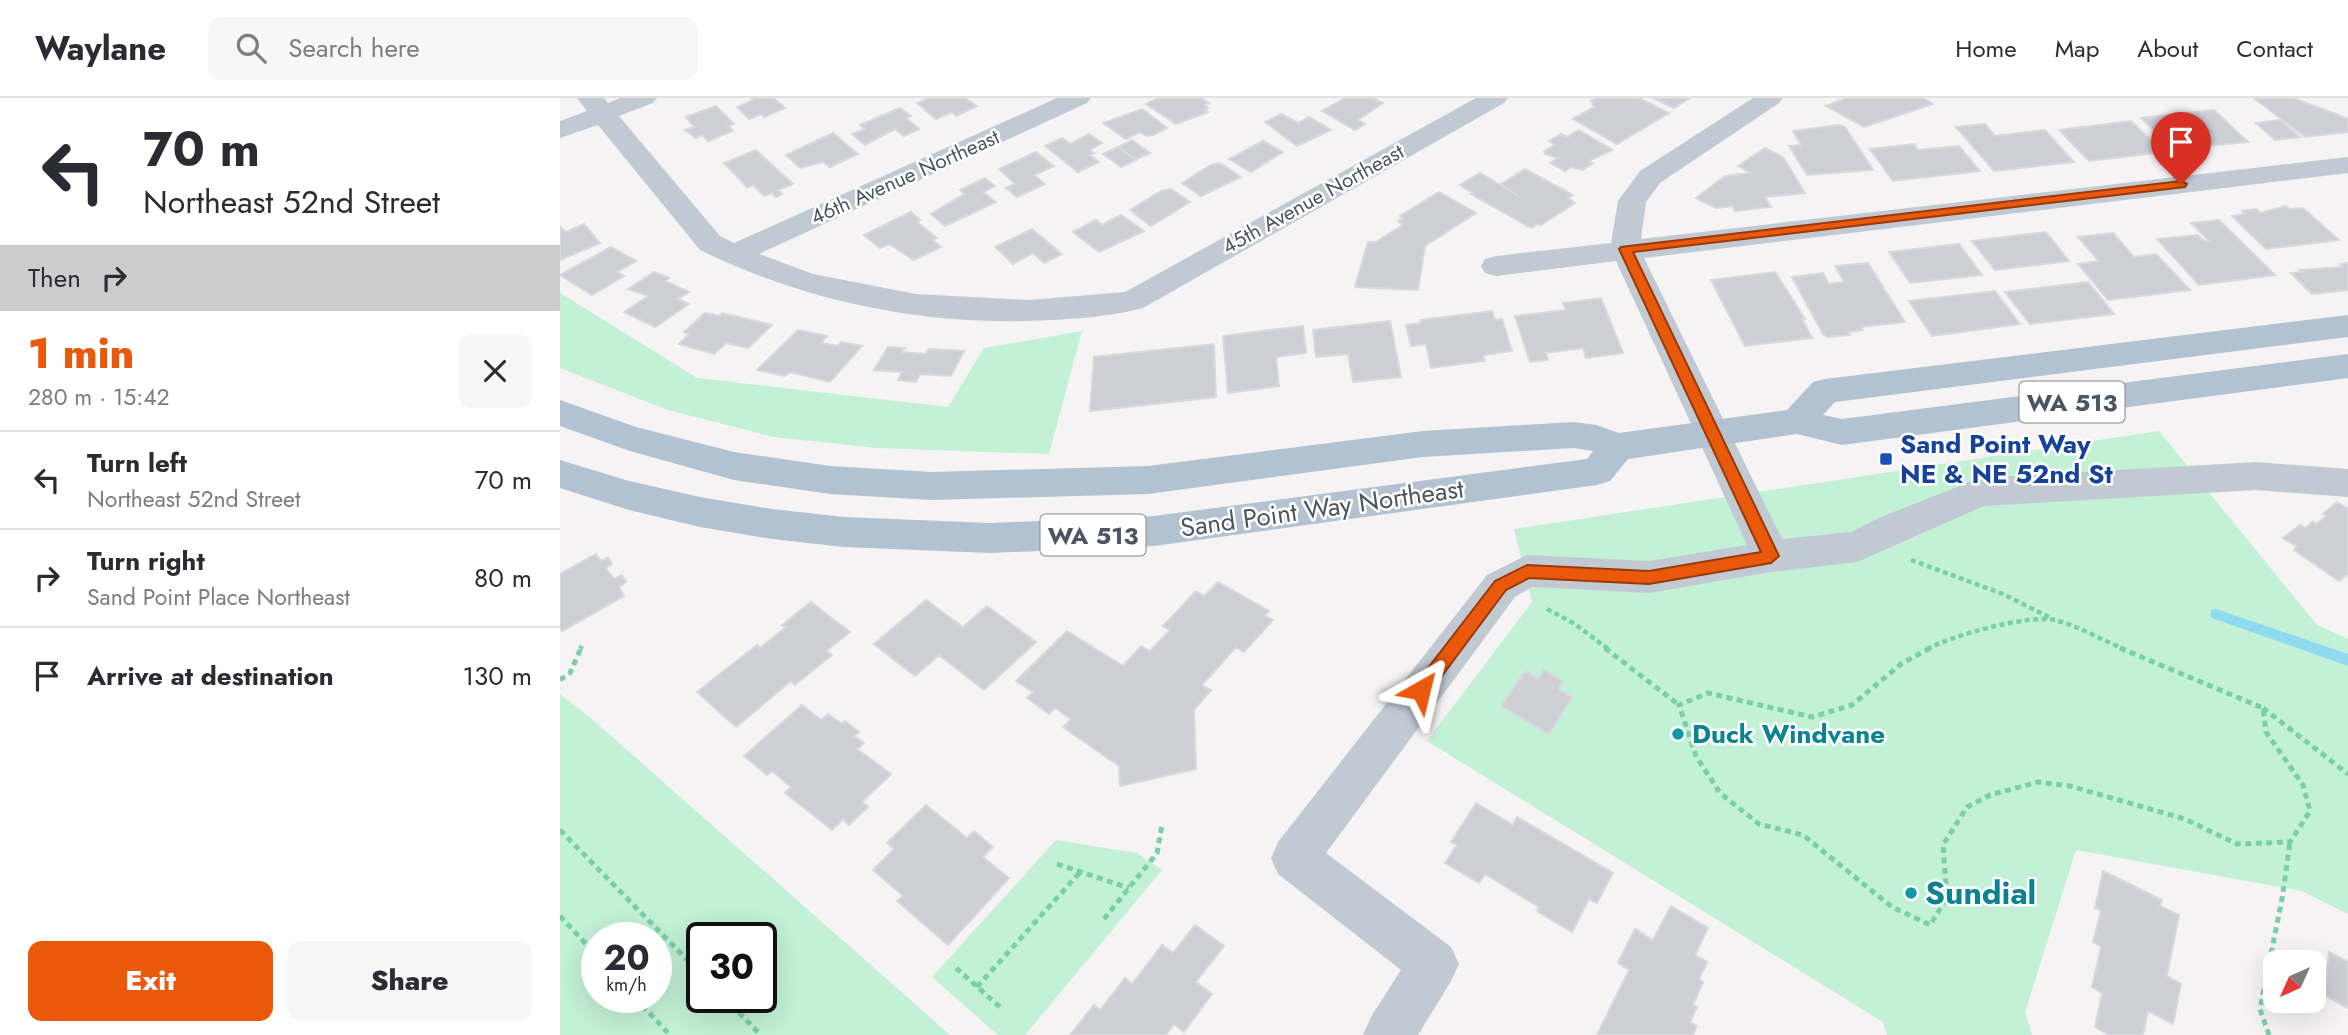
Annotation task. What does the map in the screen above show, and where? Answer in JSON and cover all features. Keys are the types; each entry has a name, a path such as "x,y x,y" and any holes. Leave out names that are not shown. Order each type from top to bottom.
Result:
{"main road":[{"name":"WA 513","path":"1797,421 1825,391 2348,326"},
{"name":"Sand Point Way Northeast","path":"560,413 630,438 734,466 830,480 932,485 1042,485 1148,480 1423,444 1574,435 1596,438 1618,447 1797,421 1842,432 2348,366"},
{"name":"Sand Point Way Northeast","path":"560,474 689,510 775,524 903,537 1021,538 1137,533 1597,471 1618,447"}],"street":[{"path":"560,130 595,106 644,98"},
{"name":"46th Avenue Northeast","path":"732,255 1078,98"},
{"name":"45th Avenue Northeast","path":"595,106 710,243 732,255 795,279 887,300 984,311 1091,309 1132,301 1495,98"},
{"path":"1770,98 1650,177 1632,201 1625,249 1715,432 1771,556"},
{"path":"1496,266 2348,165"},
{"path":"1389,1035 1434,964 1294,858 1501,586 1527,571 1649,577 1771,556 1857,547 1894,528 1980,492 2256,476 2348,483"}],"path":[{"path":"1894,528 1911,560 2003,594 2052,619 2263,708 2348,774"},
{"path":"1501,586 1575,624 1679,705 1696,755 1720,793 1759,824 1803,835 1892,907 1930,925 1947,898 1943,845 1967,807 1990,795 2038,782 2070,786 2185,819 2237,844 2290,842"},
{"path":"1679,705 1708,693 1812,717 1852,705 1901,664 1948,638 2001,625 2052,619"},
{"path":"560,680 570,673 582,646"},
{"path":"2263,708 2266,732 2302,785 2310,811 2290,842 2282,899 2260,1009 2269,1035"},
{"path":"1104,919 1157,853 1162,825"},
{"path":"560,830 686,959"},
{"path":"1057,864 1082,870 1129,888"},
{"path":"977,987 1082,870"},
{"path":"560,916 581,939"},
{"path":"956,968 1000,1007"},
{"path":"649,1013 670,1035"},
{"path":"739,1013 761,1035"}],"green space":[{"path":"560,293 697,378 948,407 984,348 1082,331 1049,454 877,448 774,437 668,410 560,368"},
{"path":"2159,431 2317,625 2348,639 2348,914 2302,891 2076,850 2025,1012 2032,1035 1887,1035 1883,1022 1427,741 1532,602 1514,529"},
{"path":"560,694 593,720 950,1035 560,1035"},
{"path":"1056,840 1137,853 1162,870 1025,1035 998,1035 932,977"}],"building":[{"path":"752,98 774,98 785,108 764,117 762,114 749,119 737,107 754,100"},
{"path":"929,98 965,98 977,106 956,116 952,112 936,119 917,103"},
{"path":"1158,98 1201,98 1209,103 1204,105 1208,108 1204,110 1208,112 1176,124 1146,104"},
{"path":"1345,98 1373,98 1383,103 1358,120 1365,124 1355,130 1322,111"},
{"path":"1596,98 1639,98 1669,113 1617,144 1573,119 1594,107 1591,101"},
{"path":"1653,98 1690,98 1674,108"},
{"path":"1846,98 1923,98 1933,104 1864,127 1826,106"},
{"path":"2293,98 2341,116 2348,119 2348,132 2305,137 2255,99"},
{"path":"716,106 734,124 728,126 733,131 708,141 702,135 696,138 685,130 694,127 686,117"},
{"path":"900,108 911,116 906,118 919,129 904,136 895,129 865,145 852,134 865,129 860,125"},
{"path":"1142,109 1167,128 1153,135 1146,136 1140,132 1126,139 1103,123"},
{"path":"2214,110 2248,142 2173,149 2141,118"},
{"path":"1281,114 1298,123 1309,117 1331,130 1297,146 1265,122"},
{"path":"2280,120 2300,137 2275,140 2256,123"},
{"path":"2131,121 2163,152 2089,161 2059,130"},
{"path":"1985,124 1995,136 2045,130 2074,162 1994,171 1956,127"},
{"path":"1839,125 1845,127 1873,170 1807,175 1789,146 1801,145 1793,131"},
{"path":"1579,130 1612,150 1589,161 1593,163 1583,170 1571,167 1565,171 1550,163 1557,158 1545,154 1544,151 1555,145 1549,141 1561,134 1567,137"},
{"path":"833,133 858,154 830,167 823,162 800,168 786,155"},
{"path":"1089,134 1102,143 1090,150 1094,153 1090,155 1099,162 1078,172 1045,146 1062,138 1070,144"},
{"path":"1132,140 1150,153 1136,159 1118,147"},
{"path":"1263,141 1283,152 1251,172 1229,159"},
{"path":"1914,144 1918,150 1959,146 1980,171 1893,181 1870,149"},
{"path":"1118,147 1136,160 1121,167 1103,154"},
{"path":"1765,148 1783,157 1805,193 1765,197 1771,207 1735,211 1733,206 1716,208 1696,198 1725,176 1751,173 1738,166"},
{"path":"756,150 793,184 778,190 782,194 776,197 772,193 764,196 753,185 747,187 724,163"},
{"path":"1036,152 1054,166 1034,175 1045,184 1017,197 1006,188 1015,184 999,169"},
{"path":"1220,163 1241,177 1201,196 1182,183 1211,165"},
{"path":"1525,169 1573,195 1568,198 1575,203 1541,225 1531,228 1460,185 1480,173 1517,195 1501,184"},
{"path":"985,178 995,186 983,192 996,202 945,226 931,214 964,194 960,190"},
{"path":"1171,189 1190,202 1151,226 1130,210 1161,191"},
{"path":"1439,192 1476,213 1425,246 1418,290 1355,287 1368,242 1376,242 1403,225 1398,221 1403,218 1400,216"},
{"path":"2286,206 2289,209 2303,208 2339,240 2266,249 2232,216 2246,214 2242,211 2257,209 2260,213"},
{"path":"911,212 920,220 917,222 937,238 933,240 941,247 914,260 889,244 880,248 864,235"},
{"path":"1121,215 1144,231 1099,252 1073,232 1096,220 1102,225"},
{"path":"2219,220 2275,275 2199,285 2157,239 2197,235 2204,241 2209,241 2191,223"},
{"path":"584,224 600,243 560,260 560,227 566,232"},
{"path":"1032,229 1062,254 1044,263 1033,253 1013,264 995,247"},
{"path":"2046,232 2069,261 1995,270 1972,241"},
{"path":"2113,233 2134,257 2156,254 2190,290 2108,300 2078,264 2099,261 2078,237"},
{"path":"1959,244 1982,275 1910,283 1889,252"},
{"path":"611,247 636,261 617,272 624,276 592,295 560,275"},
{"path":"1868,263 1905,322 1861,327 1863,330 1848,332 1850,335 1827,337 1792,277 1823,273 1829,284 1844,282 1835,266"},
{"path":"2348,263 2348,290 2312,294 2291,273 2343,267 2340,264"},
{"path":"654,272 669,278 665,281 689,292 678,299 689,304 655,327 624,312 648,296 628,289"},
{"path":"1775,272 1805,319 1802,319 1812,338 1745,346 1711,280"},
{"path":"2088,282 2114,314 2030,324 2005,292"},
{"path":"1995,291 2020,324 1932,336 1909,301"},
{"path":"1601,298 1623,353 1586,358 1583,348 1546,353 1548,360 1530,362 1515,316 1566,310 1563,303"},
{"path":"1492,311 1495,320 1502,319 1512,351 1483,355 1485,361 1431,368 1426,344 1411,346 1406,325 1421,323 1420,320"},
{"path":"705,313 719,316 722,313 772,325 748,348 726,343 714,354 679,344 689,334 684,332"},
{"path":"1390,321 1401,377 1353,382 1348,354 1316,357 1313,330"},
{"path":"1303,326 1306,353 1276,357 1279,386 1228,393 1223,336"},
{"path":"798,330 827,336 821,343 838,346 841,342 862,346 830,382 790,372 785,376 757,370"},
{"path":"1214,344 1216,397 1090,411 1094,357"},
{"path":"888,347 905,348 902,352 926,354 928,349 964,351 951,376 920,374 916,382 898,380 902,372 874,370"},
{"path":"2337,502 2348,509 2348,574 2339,581 2294,550 2297,547 2283,538 2300,525 2305,528 2313,521 2316,524"},
{"path":"596,554 601,561 608,557 612,564 606,568 614,579 622,575 626,582 619,587 624,596 562,631 560,574"},
{"path":"1218,582 1269,611 1265,616 1273,620 1244,652 1236,647 1202,685 1211,690 1194,710 1196,769 1120,786 1119,766 1063,727 1071,719 1055,708 1049,714 1027,698 1033,692 1016,681 1067,631 1123,666 1141,646 1150,651 1170,630 1163,626 1196,591 1204,596"},
{"path":"926,600 963,627 987,606 1036,642 984,690 939,655 915,676 874,644"},
{"path":"811,602 850,632 826,651 832,655 795,685 791,681 736,727 697,692 757,645 760,648 786,627 782,625"},
{"path":"1544,670 1563,681 1558,689 1572,697 1549,734 1501,706 1525,671 1538,679"},
{"path":"802,705 821,720 828,714 842,724 845,721 859,732 854,736 864,743 857,749 891,774 862,802 868,807 849,825 843,819 832,830 785,793 791,787 772,771 767,775 744,756"},
{"path":"1476,803 1513,825 1517,817 1613,873 1597,903 1589,899 1572,932 1537,911 1539,907 1485,874 1479,883 1445,863 1457,845 1451,842"},
{"path":"926,805 967,838 974,831 993,847 983,857 1009,878 948,945 897,901 903,896 873,870 894,849 887,843"},
{"path":"2103,871 2162,900 2160,906 2179,915 2167,976 2181,984 2173,1024 2148,1011 2143,1035 2109,1035 2095,1027 2102,993 2092,987 2101,947 2093,942 2101,911 2095,908"},
{"path":"1671,906 1708,928 1695,955 1707,962 1699,979 1703,982 1693,1005 1697,1007 1690,1022 1697,1026 1693,1035 1597,1035 1629,970 1618,963 1635,929 1653,940"},
{"path":"1195,925 1224,946 1196,982 1212,994 1184,1032 1174,1024 1166,1035 1070,1035 1094,1005 1100,1010 1125,978 1132,984 1162,945 1173,953"},
{"path":"2329,952 2348,962 2348,1008 2326,996"}],"waterway":[{"path":"2216,614 2348,660"}],"place":[{"name":"Sand Point Way NE & NE 52nd St","path":"1886,459"},
{"name":"Duck Windvane","path":"1678,734"},
{"name":"Sundial","path":"1911,893"}],"route":[{"path":"1421,690 1501,586 1527,571 1649,577 1771,556 1715,432 1625,249 2181,184"}]}
